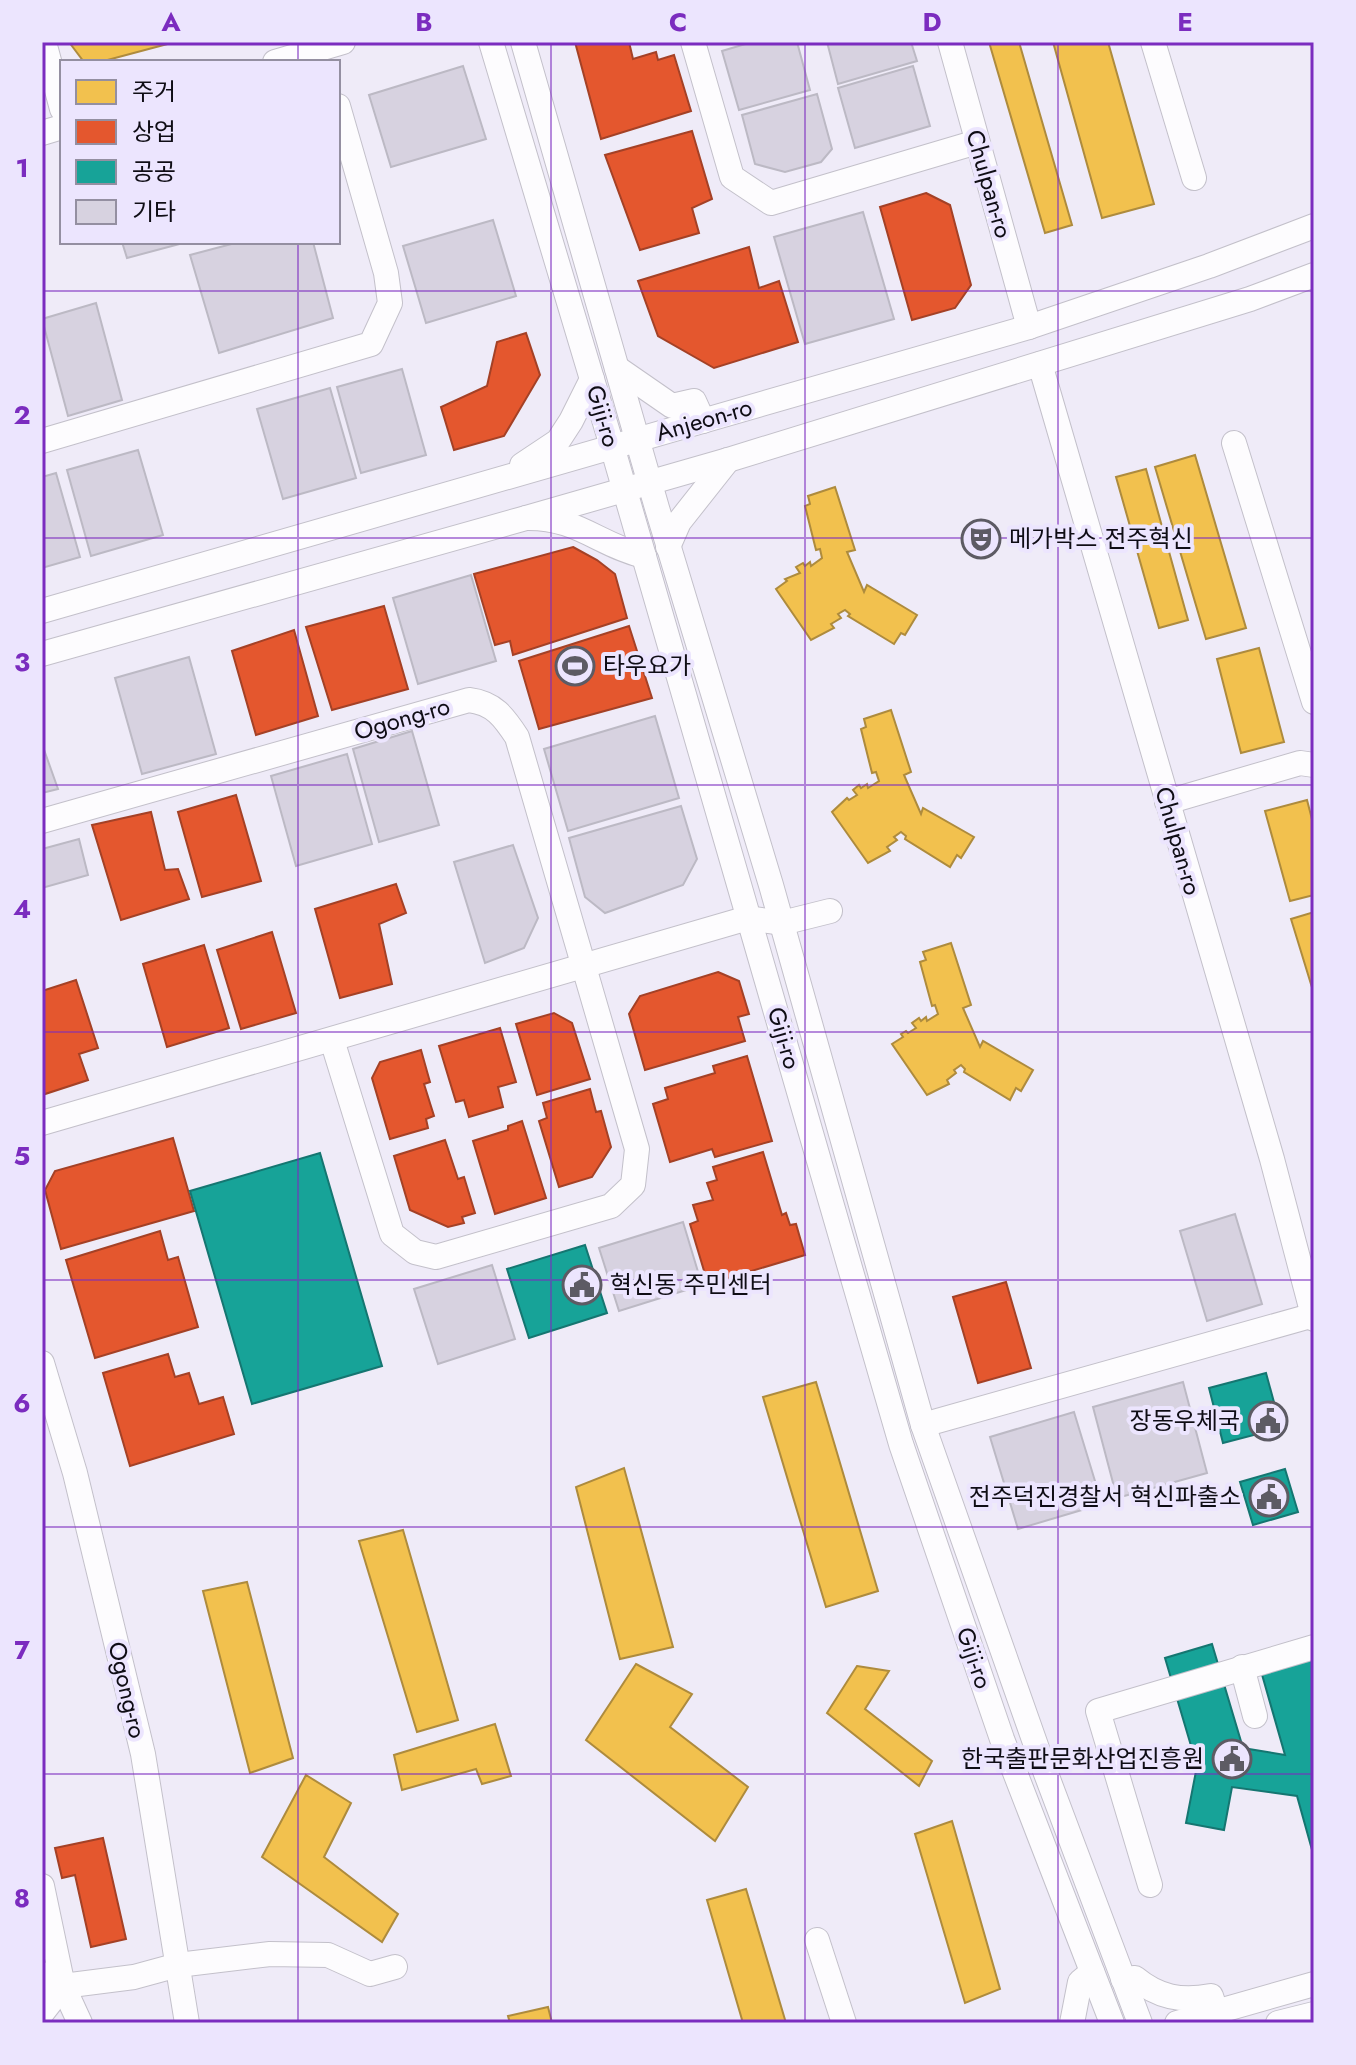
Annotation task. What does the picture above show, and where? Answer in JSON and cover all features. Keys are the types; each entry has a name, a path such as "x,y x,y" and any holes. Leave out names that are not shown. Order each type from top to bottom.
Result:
{"street":[{"path":"44,42 60,102"},
{"name":"Giji-ro","path":"491,42 612,446 901,1444 1002,1739 1112,2023"},
{"name":"Giji-ro","path":"523,42 668,547 782,923 923,1425 1045,1771 1140,2023"},
{"path":"693,42 732,177 771,203 977,142"},
{"name":"Chulpan-ro","path":"950,42 1029,327"},
{"path":"1153,42 1194,178"},
{"path":"285,60 330,51"},
{"path":"42,441 371,344 390,303 386,273 340,113"},
{"name":"Anjeon-ro","path":"42,611 1029,327 1209,266 1314,226"},
{"name":"Anjeon-ro","path":"42,654 728,460 1250,299 1314,275"},
{"name":"Chulpan-ro","path":"1040,364 1272,1159 1314,1316"},
{"path":"617,368 672,406 694,401 703,421"},
{"path":"505,476 558,441 592,379"},
{"path":"1234,443 1314,702"},
{"path":"668,547 679,522 728,460"},
{"path":"526,518 561,520 621,551 644,556"},
{"name":"Ogong-ro","path":"42,821 469,700 480,701 501,712 517,737 637,1149 633,1185 611,1206 436,1257 415,1252 392,1234 332,1040"},
{"path":"1167,802 1300,763 1314,765"},
{"path":"42,1123 748,918 782,923 830,911"},
{"path":"923,1425 1314,1316"},
{"name":"Ogong-ro","path":"42,1363 47,1400 75,1473 143,1754 187,2023"},
{"path":"1150,1885 1098,1711 1314,1647"},
{"path":"1242,1667 1255,1716"},
{"path":"42,1886 52,1980 42,2013"},
{"path":"817,1940 844,2023"},
{"path":"52,1980 134,1977 178,1965 270,1954 328,1955 370,1974 395,1967"},
{"path":"1072,2023 1080,1982 1092,1972"},
{"path":"1123,1979 1135,1978 1162,1996 1192,2000 1211,1996 1216,2011"},
{"path":"52,1980 80,2023"},
{"path":"1177,2023 1314,1984"},
{"path":"1278,2023 1314,2014"}],"building: 주거":[{"path":"69,42 175,42 108,60 82,60"},
{"path":"989,42 1019,42 1072,225 1045,233"},
{"path":"1053,42 1108,42 1154,204 1102,218"},
{"path":"1195,455 1246,628 1206,639 1155,467"},
{"path":"1146,469 1188,620 1159,628 1116,477"},
{"path":"835,487 855,550 847,552 864,592 867,585 917,615 905,635 901,633 894,644 848,616 850,614 845,610 838,614 841,618 831,624 834,628 811,640 776,589 787,581 785,579 800,573 796,567 810,562 811,566 822,558 820,549 816,550 805,506 810,504 808,496"},
{"path":"1259,648 1284,742 1241,753 1217,659"},
{"path":"891,710 911,772 904,775 921,814 923,808 974,837 961,858 957,855 950,867 905,839 901,832 894,837 897,840 887,847 890,851 868,863 832,812 847,798 849,800 857,795 853,790 859,785 861,788 867,784 868,788 879,781 876,772 872,773 861,729 866,727 864,719"},
{"path":"1307,800 1314,827 1314,895 1290,901 1265,811"},
{"path":"1314,912 1314,994 1291,919"},
{"path":"951,943 971,1005 963,1008 980,1047 983,1041 1033,1070 1021,1091 1016,1088 1010,1100 964,1072 961,1065 947,1080 949,1084 927,1095 892,1044 903,1037 901,1034 916,1028 912,1023 919,1018 921,1021 926,1017 927,1021 938,1014 935,1005 932,1006 920,962 926,960 923,952"},
{"path":"816,1382 878,1591 826,1607 763,1397"},
{"path":"624,1468 673,1647 620,1659 576,1487"},
{"path":"403,1530 458,1720 417,1732 359,1541"},
{"path":"247,1582 293,1758 250,1773 203,1591"},
{"path":"636,1664 692,1694 670,1727 748,1787 715,1841 586,1740"},
{"path":"857,1666 889,1671 865,1709 932,1761 919,1786 827,1713"},
{"path":"495,1724 511,1776 482,1784 476,1769 402,1790 394,1755"},
{"path":"306,1775 351,1803 324,1857 398,1914 382,1942 262,1857"},
{"path":"952,1821 1000,1989 965,2003 915,1834"},
{"path":"746,1889 786,2023 743,2023 707,1900"},
{"path":"548,2007 552,2023 510,2023 508,2016"}],"building: 상업":[{"path":"575,42 629,42 633,59 656,52 658,60 674,55 691,111 601,139"},
{"path":"692,131 712,199 692,208 699,233 640,250 605,155"},
{"path":"926,193 950,205 971,285 955,308 912,320 880,207"},
{"path":"749,247 759,288 779,281 798,342 714,368 658,336 638,281"},
{"path":"526,333 540,375 504,436 454,450 441,407 487,386 497,342"},
{"path":"573,547 615,574 627,618 513,655 510,641 495,645 474,574"},
{"path":"384,606 408,689 332,710 306,627"},
{"path":"629,626 652,698 539,729 519,661"},
{"path":"294,630 318,716 256,735 232,651"},
{"path":"236,795 261,881 202,897 178,812"},
{"path":"151,812 165,870 178,869 189,899 121,920 92,825"},
{"path":"396,884 406,913 379,924 392,984 340,998 315,909"},
{"path":"272,932 296,1013 241,1029 217,950"},
{"path":"204,945 229,1028 167,1047 143,964"},
{"path":"718,972 739,981 749,1014 738,1017 745,1041 645,1070 629,1014 640,996"},
{"path":"76,980 98,1048 79,1054 88,1080 42,1095 42,991"},
{"path":"554,1013 572,1023 590,1079 537,1095 516,1024"},
{"path":"500,1028 516,1082 498,1087 503,1107 469,1117 464,1100 456,1102 439,1046"},
{"path":"421,1050 430,1082 424,1084 434,1116 426,1119 428,1128 390,1139 372,1078 380,1062"},
{"path":"747,1056 772,1141 715,1157 712,1149 670,1162 653,1104 668,1099 665,1088 715,1073 713,1066"},
{"path":"590,1089 596,1112 601,1111 611,1147 592,1177 559,1187 539,1121 547,1118 543,1103"},
{"path":"522,1121 546,1198 495,1214 473,1141 508,1130 508,1126"},
{"path":"173,1138 194,1211 61,1249 45,1190 55,1171"},
{"path":"445,1140 458,1179 464,1177 475,1213 462,1217 464,1223 448,1227 410,1210 394,1156"},
{"path":"763,1152 782,1215 786,1213 790,1225 796,1224 805,1255 708,1284 690,1224 698,1221 693,1205 713,1200 707,1183 717,1180 713,1167"},
{"path":"160,1231 168,1260 178,1257 198,1327 95,1358 66,1260"},
{"path":"1006,1282 1031,1368 978,1383 953,1297"},
{"path":"168,1354 175,1377 189,1373 199,1404 223,1397 234,1434 130,1466 103,1373"},
{"path":"103,1838 126,1939 91,1947 75,1875 62,1878 55,1848"}],"building: 공공":[{"path":"320,1153 382,1366 252,1404 190,1191"},
{"path":"585,1245 607,1313 529,1338 507,1269"},
{"path":"1266,1373 1281,1428 1223,1443 1209,1388"},
{"name":"전주덕진경찰서 혁신파출소","path":"1285,1469 1298,1512 1253,1525 1240,1482"},
{"path":"1212,1644 1243,1748 1285,1755 1259,1664 1314,1652 1314,1857 1297,1796 1232,1787 1224,1830 1186,1823 1197,1766 1165,1658"}],"building: 기타":[{"path":"752,42 797,42 810,90 739,110 722,51"},
{"path":"827,42 911,42 917,61 838,84"},
{"path":"463,66 486,139 391,167 369,95"},
{"path":"913,66 930,126 855,148 838,88"},
{"path":"817,94 832,149 821,162 785,172 755,164 742,115"},
{"path":"863,212 894,319 805,344 774,237"},
{"path":"493,220 516,296 426,323 403,246"},
{"path":"123,244 180,244 127,258"},
{"path":"231,244 314,244 333,318 219,353 190,255"},
{"path":"96,303 122,400 68,416 42,319"},
{"path":"402,369 426,455 361,473 337,387"},
{"path":"330,388 356,478 283,499 257,409"},
{"path":"138,450 163,535 91,556 67,470"},
{"path":"56,473 80,557 42,568 42,477"},
{"path":"471,575 496,661 418,684 393,598"},
{"path":"189,657 216,754 142,774 115,678"},
{"path":"655,716 679,798 568,831 544,749"},
{"path":"412,731 439,825 379,842 353,749"},
{"path":"42,744 58,789 42,793"},
{"path":"347,754 372,844 296,866 271,776"},
{"path":"681,806 697,859 683,885 605,913 585,897 569,838"},
{"path":"79,839 88,875 42,888 42,849"},
{"path":"513,845 538,918 524,948 485,963 454,862"},
{"path":"1235,1214 1262,1304 1207,1321 1180,1231"},
{"path":"683,1222 702,1285 619,1311 599,1248"},
{"path":"492,1265 515,1339 438,1364 414,1289"},
{"path":"1183,1382 1207,1473 1117,1498 1093,1407"},
{"path":"1074,1412 1102,1504 1018,1529 990,1437"}],"place":[{"name":"메가박스 전주혁신","path":"981,539"},
{"name":"타우요가","path":"575,666"},
{"name":"혁신동 주민센터","path":"582,1285"},
{"name":"장동우체국","path":"1268,1421"},
{"name":"전주덕진경찰서 혁신파출소","path":"1269,1497"},
{"name":"한국출판문화산업진흥원","path":"1232,1759"}]}
